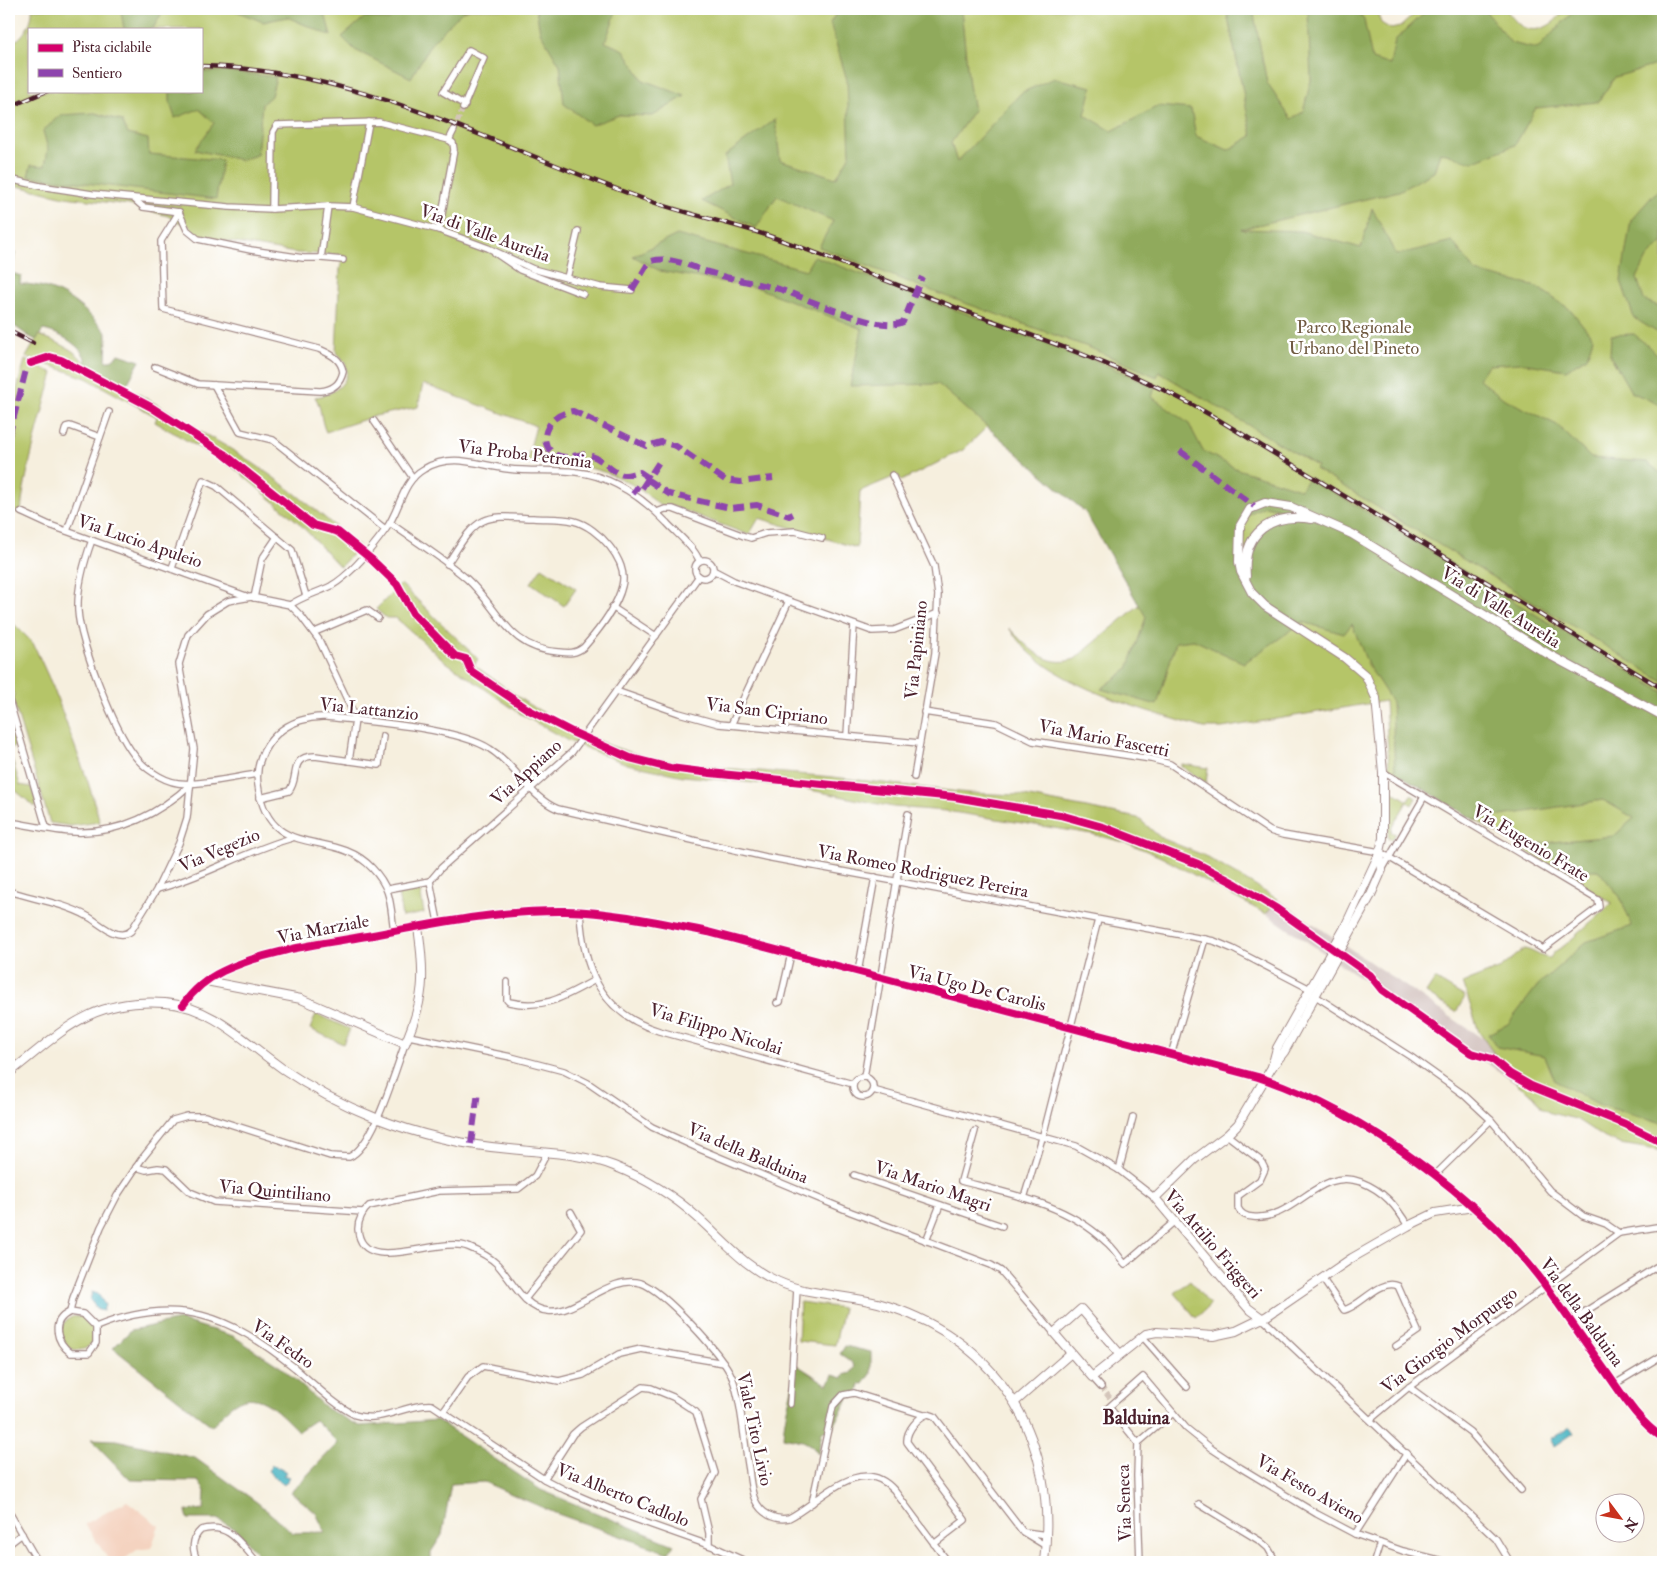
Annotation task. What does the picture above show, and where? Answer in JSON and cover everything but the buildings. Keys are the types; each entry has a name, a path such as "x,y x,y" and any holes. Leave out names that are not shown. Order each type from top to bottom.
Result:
{"street":[{"path":"469,50 484,58 464,106 443,92 469,50"},
{"path":"353,207 369,122"},
{"path":"272,209 275,127 369,122 391,124 449,140 453,143 454,150 439,230"},
{"path":"449,140 454,130"},
{"name":"Via di Valle Aurelia","path":"9,178 64,191 133,198 272,209 328,206 353,207 439,230 488,248 531,268 600,287 632,290"},
{"name":"Via di Valle Aurelia","path":"133,198 143,207 179,212"},
{"path":"322,258 328,206"},
{"path":"179,212 187,230 198,239 304,258 343,260"},
{"path":"155,367 192,383 323,391 330,389 338,383 342,369 336,358 319,349 163,309 161,240 179,212"},
{"path":"567,278 578,231"},
{"path":"488,248 520,270 583,294"},
{"path":"214,385 240,432 273,440 385,529"},
{"path":"67,531 108,412"},
{"path":"9,891 76,910 118,935 131,931 157,889 184,829 192,783 194,749 179,668 182,649 191,630 207,614 228,601 252,598 290,604 336,583 359,561 390,523 413,478 374,421"},
{"path":"64,434 66,428 70,426 100,436"},
{"name":"Via Proba Petronia","path":"413,478 429,466 454,459 517,470 580,472 621,487 657,512 693,549 699,560"},
{"name":"Via Papiniano","path":"892,475 934,566 937,581 938,613 935,653 914,777"},
{"path":"172,568 203,480 216,486 292,550 306,596"},
{"name":"Via di Valle Aurelia","path":"1248,585 1239,562 1239,534 1244,516 1254,506 1265,503 1291,507 1372,545 1548,654 1663,716"},
{"path":"657,512 673,509 751,538 766,533 794,531 822,538"},
{"name":"Via Lucio Apuleio","path":"21,512 67,531 252,598"},
{"path":"390,523 447,564 471,584 514,636 525,644 539,649 568,653 580,650 612,607 622,587 624,572 622,564 616,555 596,535 574,521 546,518 486,520 474,528 447,564"},
{"name":"Via di Valle Aurelia","path":"1248,585 1247,557 1253,541 1264,525 1276,519 1286,518 1324,521"},
{"path":"252,598 262,559 277,537"},
{"path":"92,540 85,560 78,596 78,612 87,650 109,705 127,743 141,762 178,783 192,783 257,774"},
{"path":"699,560 708,560 712,564 713,570 708,577 698,576 695,567 699,560"},
{"path":"713,570 734,581 872,631 885,632 938,613"},
{"name":"Via Appiano","path":"430,881 530,788 572,752 698,576"},
{"path":"1248,585 1252,593 1265,606 1345,658 1366,676 1376,698 1383,772 1383,838 1380,852 1339,945"},
{"path":"731,725 788,601"},
{"path":"290,604 315,632 355,720 349,761"},
{"path":"612,607 656,636"},
{"path":"315,632 367,610 378,618"},
{"path":"846,735 854,625"},
{"name":"Via San Cipriano","path":"616,692 685,715 731,725 919,743"},
{"path":"9,700 46,828"},
{"name":"Via Mario Fascetti","path":"924,712 996,723 1033,741 1151,759 1170,764 1270,831 1380,852"},
{"name":"Via Lattanzio","path":"388,889 371,867 356,856 292,838 272,822 260,798 257,774 265,749 278,733 288,726 315,717 355,720 462,737 488,747 506,761 530,788"},
{"path":"260,798 289,791 297,764 303,758 315,756 379,765 384,736"},
{"name":"Via Eugenio Frate","path":"1383,772 1599,902 1596,910 1544,949 1389,858"},
{"path":"9,822 82,832 126,823 160,809 192,783"},
{"name":"Via Romeo Rodriguez Pereira","path":"530,788 544,802 558,809 697,842 897,882 1205,939 1233,948 1312,992 1447,1082 1491,1120 1545,1186 1576,1212 1606,1224 1619,1233"},
{"path":"1155,1198 1195,1159 1227,1135 1241,1119 1272,1067 1284,1052 1312,992 1371,895 1382,870 1424,797"},
{"path":"864,1077 908,814"},
{"name":"Via Vegezio","path":"157,889 183,882 262,846 292,838"},
{"path":"1380,852 1389,858"},
{"path":"1380,852 1382,870"},
{"path":"858,972 876,877"},
{"path":"394,931 388,889 430,881 438,922"},
{"name":"Via Ugo De Carolis","path":"418,926 526,911 580,912 669,924 1071,1027 1265,1080 1358,1124 1436,1175 1473,1207"},
{"name":"Via Filippo Nicolai","path":"580,912 583,950 595,980 614,1005 636,1020 653,1029 854,1084"},
{"path":"1024,1198 1043,1136 1098,920"},
{"path":"70,1312 82,1314 96,1327 96,1343 92,1351 81,1354 68,1351 59,1340 57,1329 63,1317 70,1312 73,1298 101,1227 113,1203 136,1167 169,1122 184,1116 216,1118 341,1158 352,1156 359,1150 377,1119 420,1006 424,983 418,926"},
{"name":"Via Marziale","path":"184,1005 195,989 227,969 279,952 418,926"},
{"path":"1171,1055 1205,939"},
{"path":"777,1003 780,1002 791,954"},
{"path":"507,982 507,1000 509,1002 544,1004 557,1001 595,980"},
{"path":"206,981 301,1000 406,1044"},
{"path":"9,1073 68,1025 96,1011 138,1002 184,1005 202,1012 225,1025 310,1086 377,1119 446,1140 506,1149 547,1152 602,1162 649,1182 693,1213 748,1266 767,1277 797,1289 879,1303 932,1326 958,1341 980,1358 995,1374 1015,1402 1030,1434 1041,1472 1046,1502 1047,1535 1044,1562"},
{"name":"Via della Balduina","path":"409,1036 528,1061 564,1071 588,1083 644,1122 664,1133 759,1175 926,1242 998,1268 1054,1333"},
{"path":"864,1077 870,1080 873,1090 866,1096 860,1097 854,1090 854,1084 858,1079 864,1077"},
{"name":"Via Attilio Friggeri","path":"873,1090 1043,1136 1081,1149 1119,1170 1155,1198 1248,1308 1263,1319 1372,1419 1496,1540 1510,1562"},
{"path":"1119,1170 1133,1117"},
{"path":"1436,1175 1491,1120"},
{"path":"975,1131 961,1181 1055,1208 1086,1226 1106,1241 1125,1264 1175,1221"},
{"path":"1227,1135 1261,1161 1265,1169 1260,1180 1238,1196 1238,1208 1246,1216 1259,1218 1273,1215 1330,1181 1346,1179 1360,1182 1381,1193 1392,1203 1408,1226"},
{"path":"363,1212 372,1205 439,1191 518,1189 535,1176 547,1152"},
{"name":"Via Quintiliano","path":"136,1167 146,1170 166,1169 190,1192 214,1202 363,1212"},
{"name":"Via Mario Magri","path":"854,1175 1002,1226"},
{"path":"9,1189 9,1214"},
{"path":"926,1242 940,1205"},
{"path":"1092,1377 1142,1336 1154,1332 1219,1335 1236,1331 1263,1319 1322,1278 1408,1226 1435,1213 1473,1207"},
{"name":"Via della Balduina","path":"1473,1207 1521,1255 1546,1286 1643,1422 1662,1435"},
{"name":"Viale Tito Livio","path":"363,1212 359,1232 362,1242 373,1252 386,1254 449,1243 464,1245 496,1263 525,1299 537,1308 556,1311 619,1284 628,1282 642,1284 652,1289 708,1340 724,1363 734,1386 752,1487 757,1503 768,1514 784,1519 793,1516 847,1480 866,1477 880,1479 894,1490 948,1562"},
{"path":"525,1299 581,1230 571,1212"},
{"path":"1619,1233 1663,1226"},
{"name":"Via Giorgio Morpurgo","path":"1372,1419 1409,1387 1619,1233"},
{"path":"1570,1321 1656,1267"},
{"path":"1322,1278 1344,1310 1385,1287 1398,1286 1418,1331 1396,1346"},
{"path":"790,1404 797,1289"},
{"path":"1101,1387 1054,1333 1081,1309 1120,1354"},
{"name":"Via Fedro","path":"96,1327 128,1316 157,1310 202,1316 224,1324 263,1344 355,1415 376,1417 429,1404 444,1411"},
{"path":"1142,1336 1187,1387"},
{"path":"444,1411 468,1376 484,1366 559,1381 583,1375 614,1356 634,1350 654,1350 724,1363"},
{"path":"1015,1402 1071,1353"},
{"path":"1615,1384 1663,1355"},
{"name":"Via Festo Avieno","path":"1138,1443 1109,1407 1112,1400 1143,1378 1186,1428 1216,1452 1317,1514 1380,1544 1447,1562"},
{"path":"544,1479 572,1434 580,1426 643,1387 651,1388 683,1402 696,1412 714,1473 701,1499 709,1533 709,1545"},
{"path":"1409,1387 1470,1432 1521,1490"},
{"path":"812,1503 833,1406 841,1396 854,1393 924,1415 934,1416 1023,1532 1046,1546"},
{"name":"Via Alberto Cadlolo","path":"444,1411 544,1479 621,1514 709,1545 747,1562"},
{"path":"1138,1443 1173,1413"},
{"path":"924,1415 908,1432 907,1442 965,1520 934,1544"},
{"name":"Via Seneca","path":"1138,1443 1137,1476 1140,1562"},
{"path":"1356,1534 1407,1453"},
{"path":"1199,1504 1260,1541 1268,1548 1276,1562"},
{"path":"9,1512 38,1562"},
{"path":"198,1562 193,1553 193,1543 201,1530 220,1527 232,1535 257,1562"},
{"path":"1023,1532 1047,1535"},
{"path":"9,1544 22,1534"},
{"path":"1374,1562 1380,1544"}],"shaded area":[{"path":"1277,899 1526,1068 1516,1083 1266,914"},
{"path":"127,1501 159,1526 151,1548 137,1550 120,1562 110,1562 85,1524"}],"green space":[{"name":"Parco Regionale Urbano del Pineto","path":"32,9 1376,9 1381,23 1391,29 1400,27 1420,9 1505,9 1521,26 1534,30 1552,23 1564,9 1663,9 1663,1151 1621,1144 1605,1138 1576,1119 1550,1113 1542,1108 1534,1096 1516,1083 1521,1077 1502,1065 1479,1032 1463,983 1501,968 1524,949 1550,958 1554,952 1565,945 1612,903 1389,768 1385,701 1222,728 1204,728 1112,699 1067,678 1047,666 1026,649 1009,628 1031,649 1046,659 1065,661 1075,659 1150,596 1101,521 987,427 963,450 901,481 898,475 860,491 857,548 759,518 749,535 669,505 660,506 630,484 598,470 563,464 526,463 536,426 423,384 418,407 375,416 326,432 315,397 332,392 344,381 346,375 346,367 343,360 336,352 340,269 343,255 296,253 200,237 186,223 177,222 168,216 129,205 65,197 9,184 9,37 17,40 26,30 31,18"},
{"path":"118,9 162,9 163,11 152,28 124,28 121,12"},
{"path":"231,9 315,9 326,17 331,36 287,17 263,22"},
{"path":"396,9 469,9 463,11 432,42 411,78 355,50 342,37 365,17 389,20"},
{"path":"536,9 617,10 605,42 624,50 643,80 685,96 653,116 619,115 592,125 564,104 560,65 540,32"},
{"path":"839,9 961,9 969,85 974,110 951,143 957,162 1021,93 1054,78 1092,87 1085,115 1112,131 1158,106 1191,109 1196,136 1228,150 1252,136 1227,13 1231,9 1253,9 1267,83 1291,119 1303,112 1311,80 1308,12 1315,9 1356,9 1364,20 1372,59 1390,65 1395,40 1429,9 1484,9 1511,43 1537,49 1576,9 1663,9 1663,63 1615,77 1598,102 1536,108 1515,145 1472,162 1440,152 1434,172 1399,191 1241,229 1301,231 1361,248 1372,208 1396,255 1452,241 1476,272 1537,287 1571,310 1593,338 1587,357 1566,370 1521,363 1488,365 1479,379 1503,398 1557,425 1591,458 1647,462 1663,475 1663,681 1315,469 1317,466 1159,372 1157,377 1088,347 937,293 819,247 833,221 777,196 756,228 702,201 730,184 725,156 775,119 780,160 836,178 850,155 847,80 830,23"},
{"path":"225,71 276,77 271,96 262,104 257,155 241,160 195,150 214,123 199,109 175,118 170,103 170,92 202,92 202,72"},
{"path":"95,113 122,121 128,134 148,139 149,154 222,160 216,199 28,176 31,165 45,166 48,149 43,131 60,115"},
{"path":"1663,184 1663,242 1647,258 1637,278 1644,300 1663,308 1663,336 1634,318 1621,281 1631,220"},
{"path":"677,235 806,270 814,256 934,302 1085,356 1155,387 1152,397 1189,424 1203,451 1237,469 1300,489 1309,477 1663,692 1663,1123 1600,1105 1555,1081 1545,1056 1497,1047 1488,1034 1508,1024 1538,985 1586,942 1632,926 1620,897 1598,870 1564,870 1541,843 1614,836 1634,818 1603,800 1475,820 1395,772 1392,702 1368,665 1352,624 1344,634 1303,622 1244,663 1194,640 1176,642 1157,705 1101,689 1128,669 1146,617 1085,512 938,384 850,386 862,329 758,288 660,271 633,256","holes":["1265,506 1295,512 1309,518 1280,517 1264,524 1258,531 1243,566 1243,530 1248,514"]},
{"path":"9,248 15,253 12,273 21,276 20,284 46,288 67,297 87,312 105,331 107,336 106,361 110,361 119,354 140,361 125,388 86,367 84,365 86,360 83,354 68,340 43,330 36,340 9,323"},
{"path":"1634,334 1663,359 1663,406 1631,392 1610,355 1611,335"},
{"path":"39,335 70,350 86,364 196,427 195,429 261,468 320,513 359,547 340,567 298,522 234,468 155,422 157,417 86,378 26,357"},
{"path":"25,360 53,373 28,469 22,515 9,508 9,417"},
{"path":"542,567 576,589 564,606 531,583"},
{"path":"401,584 478,659 474,665 528,704 573,729 608,745 648,758 700,766 833,777 968,793 1019,795 1138,818 1161,838 1203,855 1277,899 1266,914 1161,857 1128,843 1092,834 946,811 893,807 796,787 683,776 627,764 568,741 521,714 446,662 396,618 386,618 376,609"},
{"path":"9,619 33,643 53,687 88,782 100,822 71,826 50,823 9,682"},
{"path":"9,717 18,744 9,750"},
{"path":"9,750 20,785 31,787 37,804 35,807 9,785"},
{"path":"1182,764 1208,768 1206,783 1181,766"},
{"path":"1393,783 1391,790 1408,801 1411,795 1416,798 1412,805 1407,802 1392,827 1391,832 1396,834 1391,839 1388,839 1389,786"},
{"path":"420,890 424,913 402,917 398,894"},
{"path":"1435,979 1465,997 1456,1012 1426,993"},
{"path":"316,1014 350,1029 343,1044 310,1029"},
{"path":"1190,1281 1210,1305 1196,1318 1175,1293"},
{"path":"800,1302 843,1308 835,1345 798,1341"},
{"path":"78,1316 90,1321 95,1333 90,1345 78,1350 66,1345 61,1333 66,1321"},
{"path":"180,1320 233,1336 282,1368 327,1409 360,1426 437,1420 541,1490 674,1545 668,1553 555,1513 484,1482 451,1484 442,1535 431,1552 431,1562 265,1562 235,1529 217,1519 188,1519 186,1511 204,1509 205,1491 198,1481 130,1480 91,1439 116,1440 195,1458 258,1503 293,1533 325,1532 316,1513 291,1492 338,1443 315,1420 298,1431 269,1405 261,1401 243,1399 225,1411 212,1426 113,1348 131,1330"},
{"path":"845,1346 871,1352 871,1374 864,1384 860,1384 858,1393 853,1397 848,1396 832,1430 822,1431 818,1454 812,1446 803,1441 783,1437 797,1365 828,1385 833,1375 843,1378 844,1375 851,1373 855,1367 852,1362 840,1354"}],"water":[{"path":"92,1292 98,1294 105,1305 103,1311 98,1310 90,1300"},
{"path":"1570,1427 1574,1433 1555,1446 1551,1439"},
{"path":"272,1465 287,1472 283,1475 290,1477 284,1485 268,1471"}],"tunnel":[{"path":"454,130 463,108"},
{"path":"1101,1387 1110,1398"}],"railway":[{"path":"202,66 259,70 316,81 372,96 482,135 644,199 795,245 1097,360 1156,386 1214,417 1663,689"},
{"path":"9,107 45,92"},
{"path":"9,331 33,343"}],"marked path":[{"path":"632,290 649,262 657,260 672,261 704,271 779,289 861,319 892,324 903,322 922,277"},
{"path":"9,436 26,370 31,363"},
{"path":"649,478 640,472 627,475 620,474 593,456 582,454 565,457 554,454 550,451 546,442 545,437 548,427 558,416 573,411 646,446 661,442 676,446 725,480 740,482 773,478"},
{"path":"1180,451 1254,506"},
{"path":"642,488 661,459"},
{"path":"648,480 669,494 730,508 757,505 789,516 793,514"},
{"path":"633,494 638,486"},
{"path":"471,1144 478,1092"}],"cycle path":[{"path":"31,363 50,357 61,360 151,407 224,454 313,525 338,532 371,559 397,584 413,613 455,656 466,659 471,671 529,710 572,732 630,758 670,768 955,797 1060,815 1103,827 1198,864 1277,909 1370,975 1382,990 1471,1053 1492,1059 1510,1074 1531,1086 1625,1124 1663,1143"},
{"path":"183,1005 196,989 217,974 258,958 312,945 491,915 541,911 602,913 708,932 1258,1077 1298,1092 1339,1112 1418,1162 1456,1192 1521,1255 1548,1289 1630,1405 1645,1423 1663,1438"}],"district":[{"name":"Balduina","path":"1136,1417"}]}
